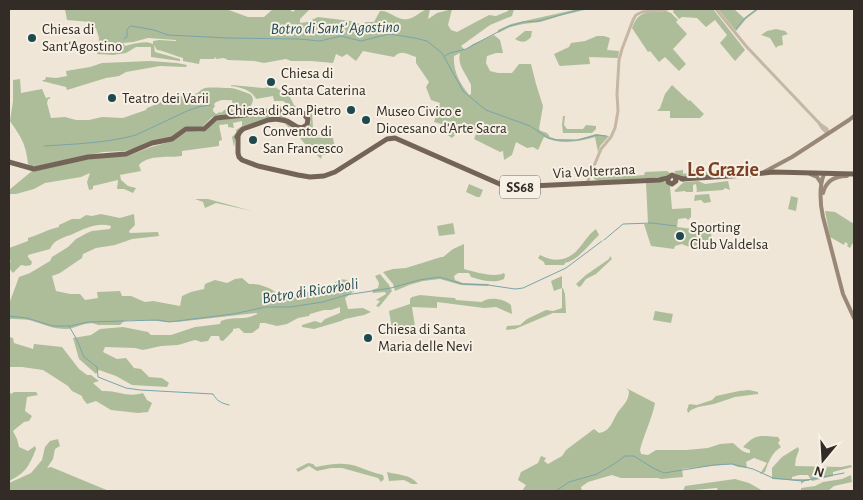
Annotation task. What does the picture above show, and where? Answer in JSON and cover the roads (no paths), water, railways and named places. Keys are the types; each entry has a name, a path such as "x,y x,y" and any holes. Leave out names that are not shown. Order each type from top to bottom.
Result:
{"main road":[{"name":"Via Volterrana","path":"11,163 34,169 88,157 128,153 152,143 172,139 187,129 203,129 216,118 297,109 306,116 308,123 306,127 302,128 288,121 272,120 244,129 238,135 236,146 236,157 238,160 244,164 304,176 324,176 335,172 386,140 395,138 506,186 517,187 668,180 670,175 683,179 781,172 806,174"},
{"path":"762,173 781,164 820,140 854,116"},
{"path":"781,172 792,157"},
{"path":"781,164 781,172"},
{"path":"787,165 790,171 796,173"},
{"path":"806,174 816,176 824,184"},
{"name":"SS68","path":"806,174 854,175"},
{"path":"824,174 821,199 823,221 845,300 854,318"},
{"path":"824,184 838,177 854,175"}],"street":[{"path":"587,183 601,149 611,137 615,128 618,111 617,94 620,55 636,15 642,12 668,9"},
{"path":"716,9 746,46 823,128 828,130 828,134"},
{"path":"823,128 837,128"},
{"path":"820,140 823,128"},
{"path":"592,171 594,183"}],"waterway":[{"path":"445,56 466,49 507,27 523,22 539,21 582,9"},
{"path":"736,29 745,18 757,9"},
{"name":"Botro di Sant' Agostino","path":"124,39 127,37 127,30 130,26 154,30 168,35 228,38 320,41 341,36 361,41 389,34 415,38 427,41 442,53 463,91 486,110 530,126 548,138 556,140 577,140 597,135 606,136"},
{"path":"44,146 125,138 136,135 187,111 210,105"},
{"name":"Botro di Ricorboli","path":"604,240 623,224 652,223 676,226"},
{"name":"Botro di Ricorboli","path":"9,316 27,318 53,326 70,326 88,322 158,320 169,322 233,314 266,307 290,307 323,302 346,295 391,288 419,280 440,277 462,284 515,289 523,288 566,268 602,241"},
{"path":"69,326 84,357 97,367 98,377 126,388 213,394 220,401 229,405"},
{"path":"556,491 569,482 597,474 625,456 634,456 664,473 732,464 753,469 773,478 802,481 844,473"}],"place":[{"name":"Chiesa di Sant'Agostino","path":"32,38"},
{"name":"Chiesa di Santa Caterina","path":"271,82"},
{"name":"Teatro dei Varii","path":"112,98"},
{"name":"Chiesa di San Pietro","path":"351,110"},
{"name":"Museo Civico e Diocesano d'Arte Sacra","path":"366,120"},
{"name":"Convento di San Francesco","path":"253,140"},
{"name":"Sporting Club Valdelsa","path":"680,236"},
{"name":"Chiesa di Santa Maria delle Nevi","path":"368,338"}],"district":[{"name":"Le Grazie","path":"723,169"}]}
